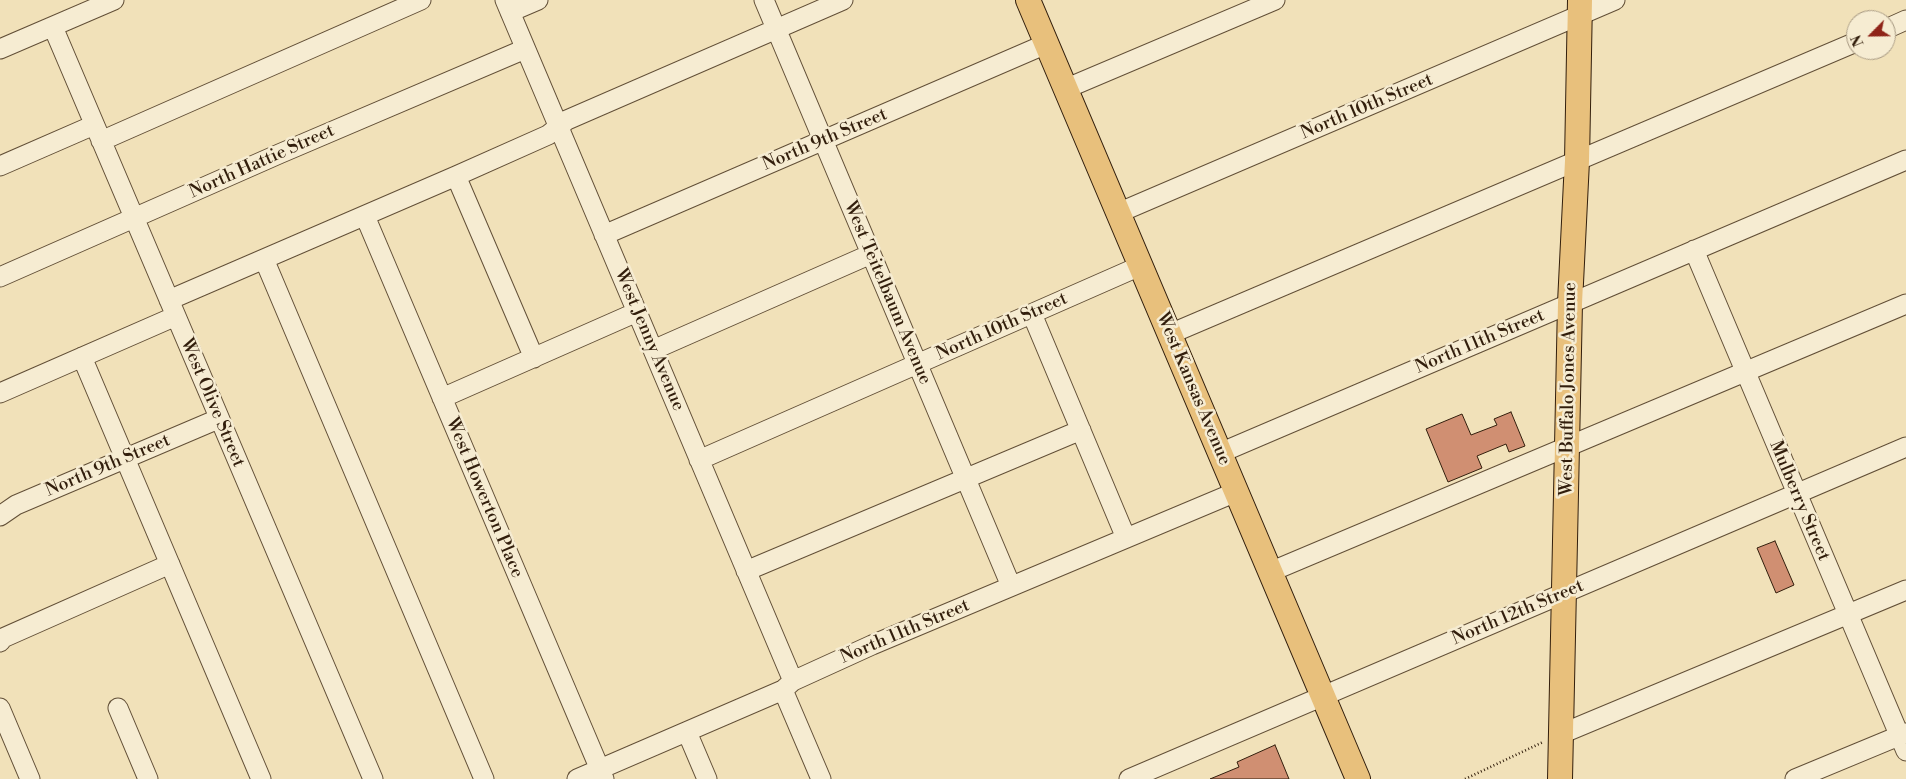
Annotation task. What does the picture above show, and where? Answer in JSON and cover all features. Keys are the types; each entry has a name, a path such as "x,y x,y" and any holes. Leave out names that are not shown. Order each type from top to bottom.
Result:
{"main road":[{"name":"West Kansas Avenue","path":"1028,0 1358,779"},
{"name":"West Buffalo Jones Avenue","path":"1560,779 1570,303 1577,161 1580,8"}],"street":[{"path":"0,49 114,0"},
{"path":"0,166 98,133 421,0"},
{"path":"507,6 538,0"},
{"name":"West Teitelbaum Avenue","path":"764,0 1011,586"},
{"path":"0,393 82,356 264,259 548,135 567,120 842,0"},
{"path":"1065,89 1275,0"},
{"name":"North 10th Street","path":"1118,213 1580,8 1615,0"},
{"name":"West Jenny Avenue","path":"507,6 746,571 821,779"},
{"name":"West Olive Street","path":"53,27 218,419 373,779"},
{"name":"North 9th Street","path":"604,235 1046,44"},
{"path":"1170,334 1846,46"},
{"name":"North Hattie Street","path":"0,277 279,154 525,49"},
{"name":"North 11th Street","path":"1220,453 1906,160"},
{"path":"456,176 534,358"},
{"name":"West Howerton Place","path":"365,216 602,774"},
{"name":"Mulberry Street","path":"1694,250 1796,494 1904,740"},
{"path":"653,350 871,254"},
{"path":"264,259 484,779"},
{"name":"North 10th Street","path":"699,460 1140,266"},
{"path":"1270,572 1906,304"},
{"path":"442,398 637,312"},
{"path":"1032,314 1126,538"},
{"path":"82,356 261,779"},
{"name":"North 9th Street","path":"0,516 16,506 218,419"},
{"path":"746,571 1081,430"},
{"name":"North 12th Street","path":"1129,779 1906,447"},
{"name":"North 11th Street","path":"578,779 602,774 788,685 1011,586 1236,492"},
{"path":"0,642 3,638 170,564"},
{"path":"1561,734 1906,590"},
{"path":"118,708 148,779"},
{"path":"1,712 30,779"},
{"path":"687,732 707,779"},
{"path":"1795,779 1904,740"}],"path":[{"path":"1465,779 1561,734"}],"building":[{"path":"1511,412 1525,446 1509,452 1506,444 1477,456 1482,468 1448,482 1426,429 1462,414 1471,435 1497,425 1494,419"},
{"path":"1775,541 1794,585 1776,593 1757,548"},
{"path":"1275,745 1289,779 1210,779 1239,767 1237,762"}]}
